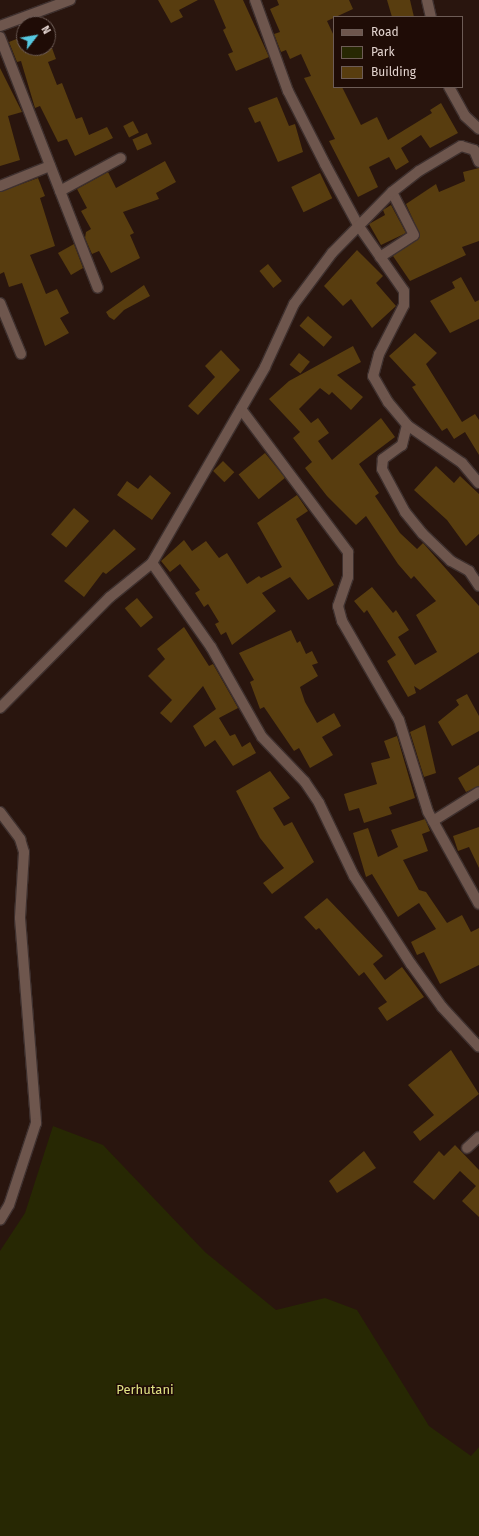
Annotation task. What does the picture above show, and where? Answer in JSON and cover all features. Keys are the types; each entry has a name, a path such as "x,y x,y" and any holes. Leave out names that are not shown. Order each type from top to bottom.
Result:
{"street":[{"path":"0,26 70,0"},
{"path":"255,0 288,91 358,225 404,291 405,300 378,354 373,376 388,402 407,425 462,463 479,483"},
{"path":"427,0 432,16"},
{"path":"0,38 98,288"},
{"path":"451,88 466,116 479,129"},
{"path":"0,708 110,597 152,563 241,409 294,304 358,225 392,192 461,146 474,150 479,162"},
{"path":"60,191 122,158"},
{"path":"0,186 50,166"},
{"path":"380,258 414,235 392,192"},
{"path":"0,303 21,354"},
{"path":"241,409 348,552 348,578 338,606 342,621 399,720 433,821 479,904"},
{"path":"407,425 402,445 383,459 387,482 422,534 451,561 469,571 479,586"},
{"path":"152,563 207,640 262,737 305,782 319,803 354,876 411,964 442,1007 479,1047"},
{"path":"433,821 479,792"},
{"path":"0,812 20,839 24,852 20,918 36,1123 9,1205 0,1220"},
{"path":"467,1148 479,1137"}],"green space":[{"name":"Perhutani","path":"53,1126 103,1145 205,1252 276,1310 325,1298 357,1310 429,1426 471,1456 479,1447 479,1536 0,1536 0,1251 25,1213"}],"building":[{"path":"158,0 198,0 179,10 183,17 171,23"},
{"path":"214,0 243,0 269,57 236,71 228,54 233,52 223,30 226,28"},
{"path":"277,0 349,0 353,9 338,16 333,16 333,18 327,21 333,34 333,88 342,88 361,125 377,117 388,140 432,113 430,110 441,103 458,133 430,148 421,135 401,148 409,162 396,170 389,157 369,167 378,187 358,197 329,141 335,139 304,78 311,76 301,54 290,59 286,50 281,52 274,34 280,32 270,9 279,5"},
{"path":"387,0 410,0 414,16 392,16"},
{"path":"16,39 16,56 55,56 56,59 48,62 57,85 62,83 76,119 82,117 89,135 107,127 113,138 75,156 67,139 58,142 40,106 35,108 21,61 17,62 9,42"},
{"path":"0,68 22,112 8,116 20,160 0,166"},
{"path":"277,97 289,126 295,124 303,152 278,162 260,121 255,123 248,108"},
{"path":"133,121 139,133 129,138 123,126"},
{"path":"147,133 152,144 137,150 132,140"},
{"path":"165,161 176,182 156,193 159,199 123,212 134,233 130,235 140,258 111,273 99,251 92,254 85,238 86,232 91,229 81,211 87,208 77,189 108,172 116,188"},
{"path":"479,168 479,241 462,247 466,255 410,281 393,256 420,235 406,204 436,184 439,192 465,181 463,172"},
{"path":"320,173 332,198 304,212 291,187"},
{"path":"38,178 45,196 40,198 55,246 30,255 46,294 57,289 69,313 60,318 69,333 45,346 22,283 9,287 4,272 0,274 0,192"},
{"path":"391,205 406,233 381,245 369,224 385,215 383,210"},
{"path":"74,244 83,268 71,275 58,253"},
{"path":"357,250 383,276 376,283 396,306 372,328 351,299 343,306 324,286"},
{"path":"268,264 282,281 273,288 259,271"},
{"path":"461,277 475,302 479,300 479,319 450,333 430,301 455,288 452,282"},
{"path":"144,285 150,296 124,310 114,320 109,317 106,312"},
{"path":"308,316 332,337 324,347 299,326"},
{"path":"415,333 437,353 426,364 462,422 475,414 479,420 479,455 465,432 454,439 447,428 442,431 412,387 416,385 389,356"},
{"path":"353,346 361,362 337,375 363,397 351,410 332,392 329,395 320,388 299,409 311,423 318,418 329,433 318,441 332,460 381,418 395,437 359,464 379,493 375,496 400,533 417,549 423,543 479,606 479,652 420,690 414,686 416,693 408,697 387,661 396,655 367,610 364,613 354,601 372,587 393,613 396,610 409,630 398,637 415,665 437,652 416,615 436,601 414,576 411,579 398,564 366,516 356,525 327,496 305,468 312,462 293,438 300,432 269,399 289,381"},
{"path":"221,350 240,370 198,415 188,406 215,377 205,366"},
{"path":"299,353 310,362 300,373 290,365"},
{"path":"265,453 285,478 259,499 239,474"},
{"path":"223,461 234,472 224,482 213,471"},
{"path":"436,466 454,483 460,476 479,494 479,534 466,546 447,520 414,490"},
{"path":"150,475 171,493 152,520 117,495 127,481 138,489"},
{"path":"297,495 308,511 296,519 334,585 308,600 290,577 262,593 276,611 232,645 226,632 221,635 215,624 219,622 208,604 204,607 195,593 200,590 180,564 170,572 161,561 184,540 192,551 206,541 219,558 227,553 247,584 259,576 261,578 282,567 257,523"},
{"path":"74,508 89,521 66,548 51,534"},
{"path":"114,529 136,549 106,574 103,572 84,597 64,581"},
{"path":"137,598 153,617 141,627 125,608"},
{"path":"184,627 209,666 213,664 238,708 219,718 230,736 235,734 242,747 250,742 256,753 233,766 215,740 205,747 193,726 216,709 203,686 171,723 160,713 172,700 148,676 165,659 157,649"},
{"path":"291,630 297,643 300,641 306,654 312,651 318,663 312,665 318,676 300,687 305,702 317,723 334,713 341,726 322,737 333,755 310,768 299,748 294,751 264,707 260,709 250,682 254,680 239,653"},
{"path":"467,694 479,716 479,731 452,746 438,722 459,705 456,700"},
{"path":"425,725 436,773 424,777 410,732"},
{"path":"397,736 415,798 389,807 392,814 364,823 359,808 349,811 344,794 377,784 371,763 390,758 384,741"},
{"path":"479,765 479,786 466,792 458,778"},
{"path":"270,771 290,798 273,808 284,826 292,822 314,862 272,894 263,883 284,868 260,838 236,791"},
{"path":"425,819 430,831 422,834 428,851 403,860 419,890 426,892 447,923 462,915 471,932 479,928 479,965 440,984 424,952 417,955 411,942 436,929 419,903 398,917 372,874 366,877 353,833 368,828 378,857 398,847 391,830"},
{"path":"479,827 479,868 469,847 458,851 453,836"},
{"path":"327,898 383,956 373,964 385,980 402,967 424,997 387,1021 378,1008 387,1002 364,972 359,976 319,928 316,930 304,917"},
{"path":"451,1050 479,1094 420,1141 413,1132 434,1115 408,1085"},
{"path":"455,1145 479,1170 479,1217 462,1201 476,1186 460,1171 434,1200 413,1182 439,1151 444,1156"},
{"path":"364,1151 376,1168 337,1193 329,1181"}]}
